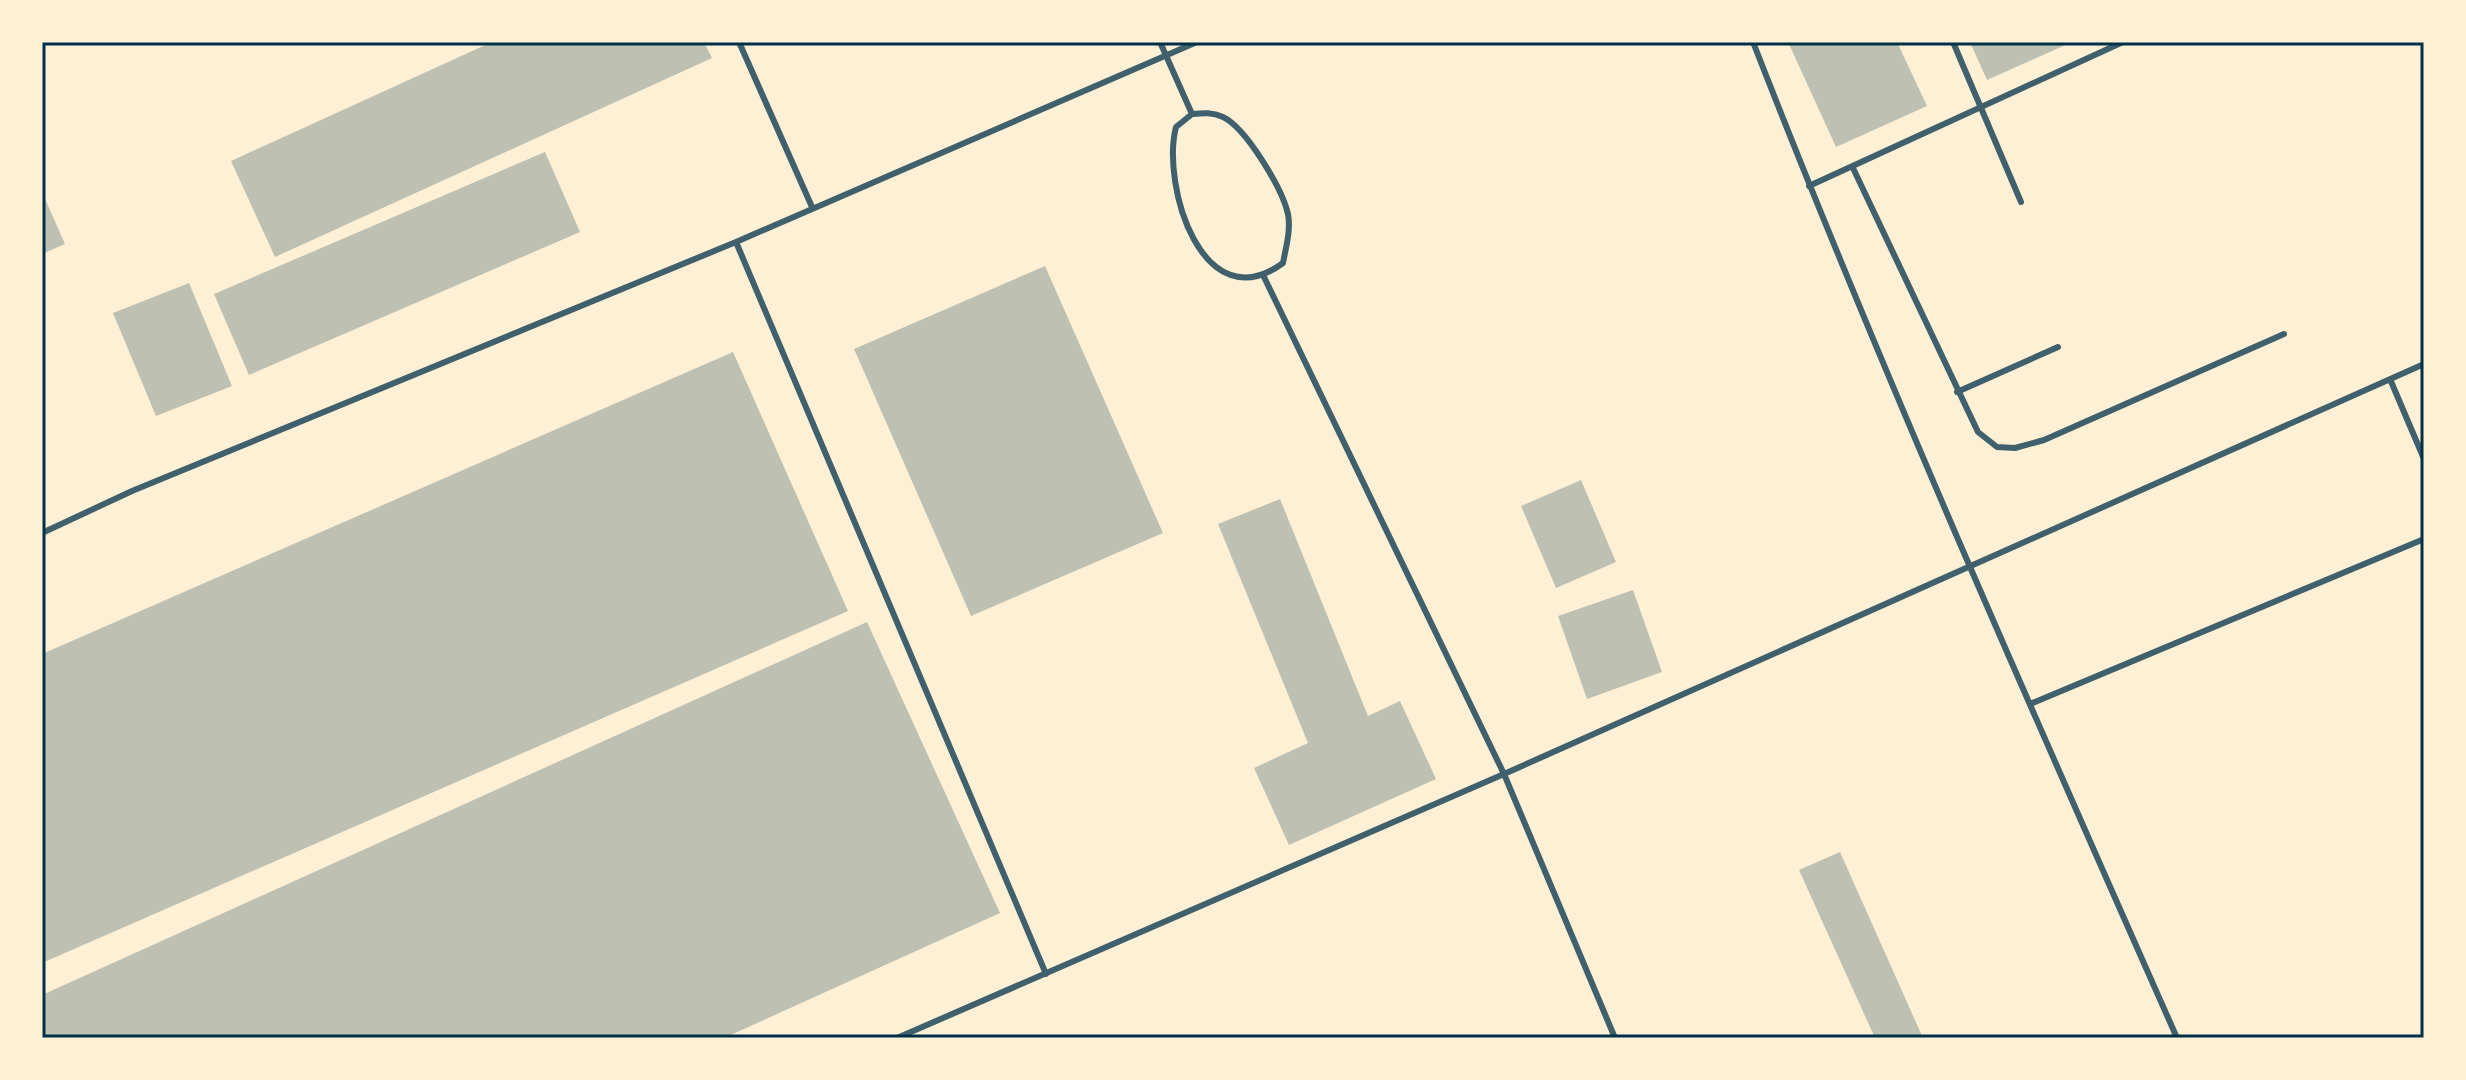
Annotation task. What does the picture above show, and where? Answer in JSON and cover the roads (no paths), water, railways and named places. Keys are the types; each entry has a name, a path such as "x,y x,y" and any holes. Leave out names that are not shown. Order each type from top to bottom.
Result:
{"lane":[{"path":"739,42 812,207"},
{"path":"1160,42 1192,114"},
{"path":"42,533 132,491 736,242 1197,42"},
{"path":"1753,42 1809,186 1968,565 2177,1038"},
{"path":"1953,42 2021,202"},
{"path":"1809,186 2123,42"},
{"path":"1213,113 1226,118 1242,132 1288,213 1289,237 1283,263 1264,277 1238,278 1215,269 1195,241 1180,205 1170,165 1176,127 1192,114 1213,113"},
{"path":"1853,168 1957,392 1978,432 1997,447 2015,448 2044,440 2284,334"},
{"path":"736,242 1046,974"},
{"path":"1264,277 1504,774 1615,1038"},
{"path":"1957,392 2058,347"},
{"path":"897,1038 1504,774 2424,364"},
{"path":"2390,379 2424,459"},
{"path":"2030,704 2424,539"}]}
